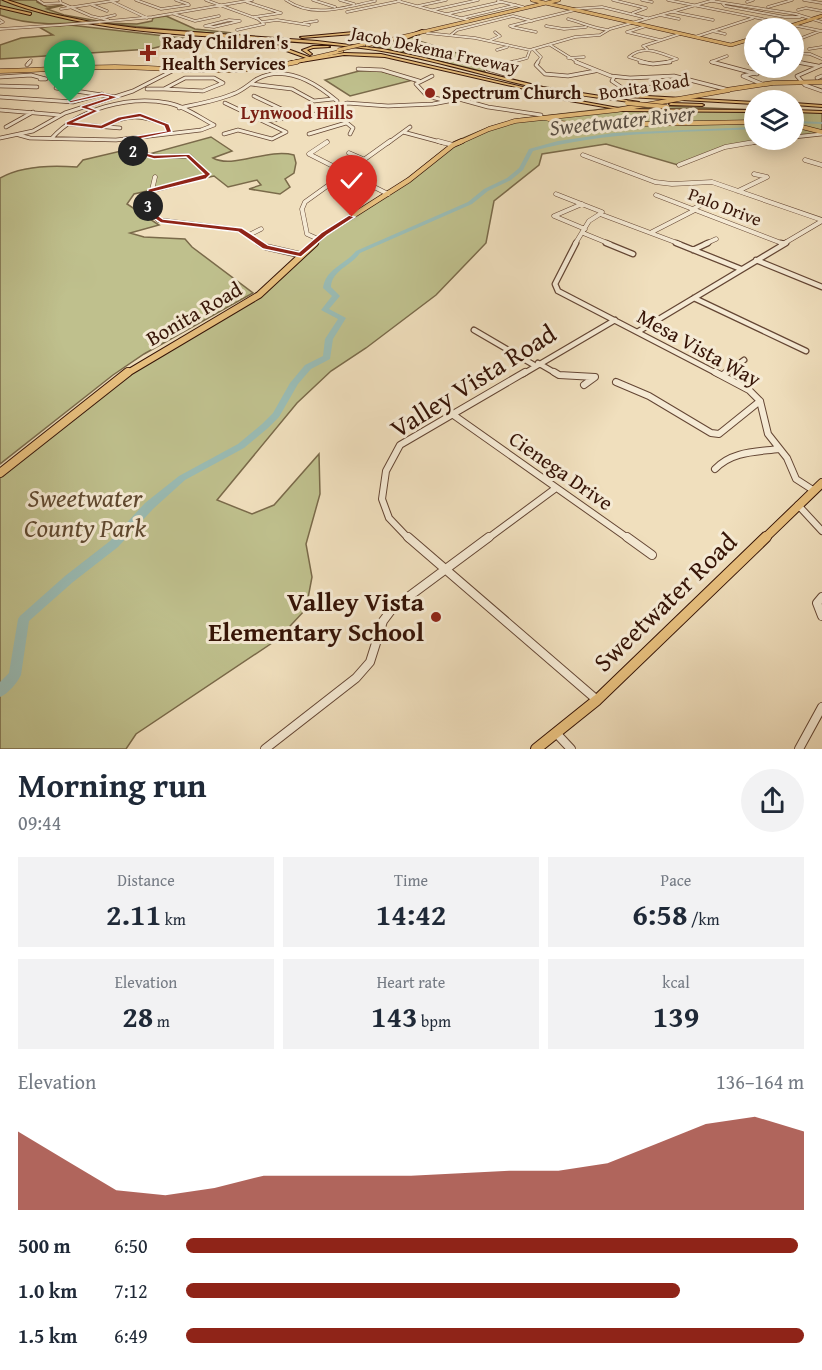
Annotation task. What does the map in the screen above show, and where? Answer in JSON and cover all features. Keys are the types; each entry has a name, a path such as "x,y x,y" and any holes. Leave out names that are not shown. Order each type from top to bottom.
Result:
{"highway":[{"name":"Jacob Dekema Freeway","path":"4,0 57,17 125,28 324,42 382,50 529,84 637,102 744,107"},
{"path":"14,0 57,17"},
{"path":"22,0 28,6"},
{"name":"Jacob Dekema Freeway","path":"0,5 37,16 92,27 174,36 301,43 362,50 624,108 670,103"},
{"path":"237,37 297,38 348,32 380,41"},
{"path":"425,32 403,39 397,45 404,51 447,64"},
{"path":"380,41 350,34 330,38 382,50"},
{"path":"174,36 341,50"},
{"path":"231,40 273,45 308,58"},
{"path":"327,52 312,55 304,52 313,47 404,60 516,90 624,108 744,107"},
{"path":"289,63 357,54 404,60"},
{"path":"468,76 578,98"},
{"path":"529,84 598,95 677,98 744,106"},
{"path":"707,95 699,98 710,102"},
{"path":"663,97 670,103"},
{"path":"804,108 822,108"},
{"path":"804,110 822,108"}],"main road":[{"path":"532,0 732,45 744,41"},
{"path":"0,70 114,68 239,71 289,63 559,0"},
{"path":"804,22 822,16"},
{"path":"175,69 237,69 308,58 341,50"},
{"name":"Bonita Road","path":"670,103 677,98 762,84 822,82"},
{"name":"Bonita Road","path":"0,473 133,370 259,295 318,239 388,194 404,182 405,178 451,144 497,126 544,116 670,103 729,90"},
{"path":"544,116 577,125 744,121"},
{"path":"804,127 822,133"},
{"name":"Sweetwater Road","path":"536,749 597,700 822,483"}],"street":[{"path":"38,0 43,4 61,2 108,21"},
{"path":"61,9 118,0"},
{"path":"136,0 164,9 189,5"},
{"path":"142,2 153,0"},
{"path":"172,2 177,0 201,9"},
{"path":"208,0 213,0"},
{"path":"208,0 262,22 277,20 301,25 317,21"},
{"path":"0,29 147,18 252,0"},
{"path":"286,0 293,5 315,10 375,1"},
{"path":"314,0 340,8"},
{"path":"340,0 356,5"},
{"path":"370,0 385,4"},
{"path":"347,12 404,0"},
{"path":"416,6 446,0"},
{"path":"431,10 478,0"},
{"path":"495,0 523,7"},
{"path":"613,0 646,8 631,13"},
{"path":"642,0 652,1"},
{"path":"668,0 760,18"},
{"path":"699,0 708,2"},
{"path":"531,50 574,37 600,35 608,30 713,0 796,14 800,17"},
{"path":"747,2 753,0"},
{"path":"765,8 792,0"},
{"path":"804,0 822,3"},
{"path":"111,1 137,11 147,18"},
{"path":"245,1 281,13 252,17"},
{"path":"398,1 468,20"},
{"path":"446,14 501,2"},
{"path":"722,3 725,6 822,22"},
{"path":"50,4 54,6"},
{"path":"91,4 107,11"},
{"path":"536,32 510,26 601,4 649,18"},
{"path":"461,18 516,5"},
{"path":"798,10 806,8 822,11"},
{"path":"72,13 81,11"},
{"path":"672,12 713,20"},
{"path":"173,14 195,21 219,16"},
{"path":"102,18 115,15"},
{"path":"659,15 679,19"},
{"path":"451,35 457,30 513,16 532,21"},
{"path":"553,16 562,18"},
{"path":"695,37 755,17"},
{"path":"240,21 220,26 205,26 231,19 240,21 254,27"},
{"path":"568,19 583,23 586,27"},
{"path":"237,30 263,25 262,22"},
{"path":"475,22 483,24"},
{"path":"646,26 627,32 660,40"},
{"path":"551,27 566,29 586,27 608,30"},
{"path":"804,27 822,31"},
{"path":"712,31 725,34"},
{"path":"804,37 822,31"},
{"path":"425,32 531,50 541,57 536,64 545,74 568,76 597,71"},
{"path":"488,41 500,36 495,32"},
{"path":"647,49 644,46 680,34"},
{"path":"550,45 568,58 614,77 674,76 729,90"},
{"path":"497,50 509,46"},
{"path":"808,49 822,47"},
{"path":"647,49 677,60 662,64 639,61 629,57 635,52 647,49"},
{"path":"508,75 488,69 526,58 530,55 531,50"},
{"path":"804,54 822,59"},
{"path":"727,56 711,62 744,71"},
{"path":"568,58 584,57"},
{"path":"54,64 59,59"},
{"path":"27,65 31,60"},
{"path":"804,63 821,67"},
{"path":"821,67 796,76 801,81 822,91"},
{"path":"0,138 38,129 59,115 150,84 175,69"},
{"path":"358,69 382,70 419,81 432,76"},
{"path":"0,77 29,75 42,78"},
{"path":"24,80 29,75"},
{"path":"179,108 231,95 250,84 264,76 290,75 320,86 334,100 314,101 300,91 250,84"},
{"path":"817,78 822,76"},
{"path":"147,89 194,92 216,87 223,82 214,78 190,77 164,89"},
{"path":"614,77 612,81 624,90 656,87"},
{"path":"748,78 762,84"},
{"path":"267,85 273,81"},
{"path":"419,81 416,84 425,95 447,101"},
{"path":"150,84 168,86"},
{"path":"0,86 37,87"},
{"path":"56,88 116,97"},
{"path":"0,96 73,102 102,94"},
{"path":"254,96 290,113 283,117"},
{"path":"265,121 309,115 348,103 388,106 469,100 488,107 544,116"},
{"path":"19,135 30,138 126,139 169,132 201,130 214,125 164,103 143,102 96,111 68,123 52,138"},
{"path":"224,134 239,130 265,139 285,133 265,121 225,104"},
{"path":"83,107 96,111"},
{"path":"330,109 353,128 350,134"},
{"path":"1,110 59,115"},
{"path":"6,127 33,112"},
{"path":"102,127 120,118 139,115 167,125 169,132"},
{"path":"68,123 120,128"},
{"path":"309,134 346,123"},
{"path":"318,239 307,234 302,205 344,172 410,127"},
{"path":"403,132 451,144"},
{"path":"804,136 822,133"},
{"path":"126,139 132,151 144,156 163,158 187,155 207,174 204,177 152,190"},
{"path":"327,142 309,154 388,194"},
{"path":"679,165 725,147 744,144"},
{"path":"349,153 363,159"},
{"path":"583,155 655,182 672,184 712,182 822,220"},
{"path":"805,160 822,165"},
{"path":"738,191 767,177 754,174"},
{"path":"155,177 149,193 148,208 158,220 233,228 249,235 266,247 301,255"},
{"path":"556,194 741,269"},
{"name":"Palo Drive","path":"656,195 784,244"},
{"path":"652,232 708,201"},
{"path":"582,204 554,216 633,254"},
{"path":"558,291 555,284 593,217 608,215"},
{"path":"639,332 822,220"},
{"path":"812,227 822,231"},
{"path":"249,235 261,229"},
{"path":"693,250 716,239"},
{"path":"756,260 822,287"},
{"name":"Mesa Vista Way","path":"558,291 749,390 760,401 768,434 787,458 796,479 813,490"},
{"path":"694,298 806,351"},
{"name":"Valley Vista Road","path":"597,700 447,569 409,539 389,517 384,502 382,481 387,463 400,445 615,320"},
{"path":"474,330 559,375 595,377 584,385"},
{"path":"723,375 744,360"},
{"path":"616,382 646,395 711,433 719,434 760,401"},
{"name":"Cienega Drive","path":"452,414 652,555"},
{"path":"715,469 719,463 740,454 780,449"},
{"path":"265,749 356,678 370,662 383,621 392,609 556,488"},
{"path":"798,505 822,531"},
{"path":"822,597 817,603 822,616"},
{"path":"799,749 822,707"},
{"path":"557,734 571,749"}],"green space":[{"path":"0,0 37,0 47,7 64,5 47,9 64,15 98,21 61,24 12,19 0,15"},
{"path":"166,16 195,29 233,33 230,35 97,23 137,24"},
{"path":"70,25 191,39 150,49 0,59 0,45 21,38 53,35 39,27"},
{"path":"419,35 416,40 479,60 485,72 373,46"},
{"path":"377,70 413,80 350,96 325,80 359,71"},
{"name":"Sweetwater County Park","path":"638,105 744,110 744,144 729,146 678,165 606,144 542,154 539,165 494,201 486,243 436,295 366,348 331,371 297,403 217,500 252,514 274,505 319,454 320,494 306,544 312,577 306,609 278,639 136,734 126,749 0,749 0,474 106,389 243,306 318,239 388,194 454,142 490,127 518,119"},
{"path":"804,111 822,112 822,134 804,136"},
{"path":"211,137 232,151 213,158 221,161 273,154 294,155 296,163 294,173 285,179 290,187 280,194 249,189 261,185 257,180 228,187 214,176 134,194 127,204 159,225 130,233 144,237 185,239 192,247 253,293 144,354 113,375 0,464 0,178 28,168 77,167 83,160 121,151 131,159"}],"waterway":[{"name":"Sweetwater River","path":"804,122 822,123"},
{"name":"Sweetwater River","path":"0,691 15,675 24,619 69,579 114,544 149,506 182,478 241,446 265,426 276,415 294,383 308,367 327,357 329,339 342,318 325,310 336,296 327,288 328,281 334,272 358,252 470,203 486,190 509,179 521,169 531,150 586,137 614,134 744,128"}],"place":[{"name":"Rady Children's Health Services","path":"148,53"},
{"name":"Spectrum Church","path":"430,93"},
{"name":"Valley Vista Elementary School","path":"436,617"}],"district":[{"name":"Lynwood Hills","path":"297,113"}],"route":[{"path":"70,102 102,94 116,97 83,107 96,111 68,123 102,127 120,118 140,115 167,125 169,132 126,139 132,151 144,156 163,158 187,155 206,172 207,176 154,188 150,191 149,212 161,221 233,228 246,233 266,247 301,255 324,234 352,217"}]}
